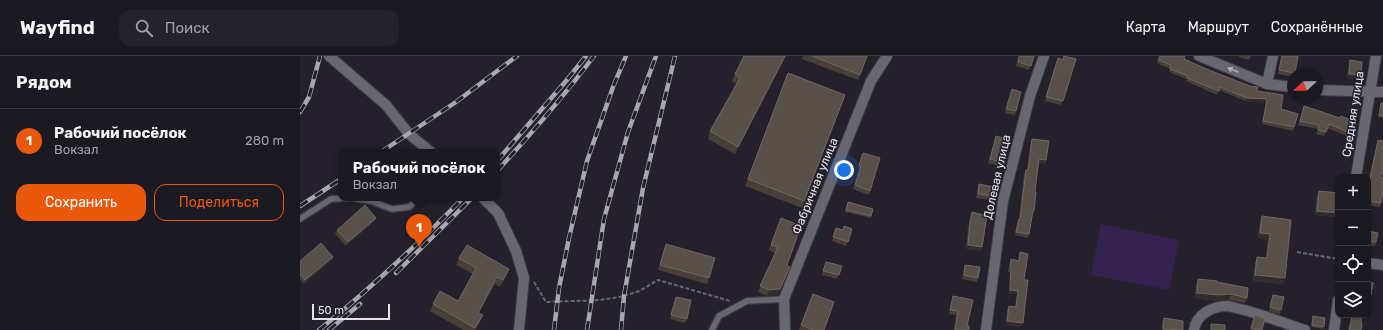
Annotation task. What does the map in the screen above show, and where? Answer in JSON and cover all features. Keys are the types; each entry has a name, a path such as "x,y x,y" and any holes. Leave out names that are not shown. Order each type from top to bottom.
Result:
{"street":[{"name":"Фабричная улица","path":"785,330 784,299 871,81 886,56"},
{"name":"Долевая улица","path":"986,330 1003,201 1030,96 1044,56"},
{"path":"1199,56 1267,84 1287,86"},
{"path":"1267,84 1273,56"},
{"name":"Средняя улица","path":"1356,174 1376,56"},
{"path":"333,57 386,105 409,134 428,149"},
{"path":"1323,90 1383,92"},
{"path":"486,201 498,213 516,251 524,278 519,330"},
{"path":"1371,263 1383,265"},
{"path":"1194,330 1195,323 1200,316 1211,309 1228,306 1255,312 1305,330"},
{"path":"1334,330 1336,318"}],"lane":[{"path":"300,219 331,199 338,199"},
{"path":"371,201 392,209 409,207 416,201"},
{"path":"712,330 719,316 747,301 784,299"}],"path":[{"path":"1297,252 1335,258"},
{"path":"531,276 546,302 591,301 624,296 634,293 658,280 741,304"}],"shaded area":[{"path":"1101,224 1179,240 1169,290 1091,275"}],"building":[{"path":"744,56 785,56 738,147 710,131 740,78 735,74"},
{"path":"812,56 867,56 860,75"},
{"path":"1019,56 1034,56 1031,66 1018,62"},
{"path":"1064,56 1076,59 1063,101 1046,97 1058,58 1063,60"},
{"path":"1160,56 1183,56 1185,57 1184,59 1209,70 1250,86 1258,87 1257,91 1283,95 1281,109 1298,114 1294,127 1263,121 1267,99 1247,98 1220,87 1219,91 1187,78 1188,76 1170,69 1171,65 1158,60"},
{"path":"1282,56 1298,56 1296,68 1287,68 1287,72 1279,70"},
{"path":"1350,60 1362,62 1361,75 1349,74"},
{"path":"788,73 845,95 804,201 748,179"},
{"path":"1012,89 1021,92 1016,111 1006,109"},
{"path":"1381,103 1383,103 1383,116 1379,116"},
{"path":"1304,106 1340,118 1341,116 1355,122 1350,133 1329,124 1326,132 1318,130 1319,125 1300,121"},
{"path":"996,136 1007,139 1000,162 990,159"},
{"path":"1032,139 1049,141 1046,160 1039,159 1034,211 1029,234 1016,232 1019,219 1020,220 1026,170 1028,170"},
{"path":"1378,140 1383,141 1383,170 1381,178 1383,178 1383,192 1381,203 1371,201 1371,174"},
{"path":"863,153 880,158 870,191 855,185 861,166 859,165"},
{"path":"979,184 993,187 991,196 978,194"},
{"path":"1319,191 1335,193 1335,213 1317,211"},
{"path":"848,202 873,209 871,216 846,210"},
{"path":"365,205 376,218 348,242 337,230"},
{"path":"972,212 987,216 982,247 968,245"},
{"path":"1262,216 1291,220 1285,278 1255,275 1257,257 1267,258 1270,234 1260,233"},
{"path":"781,218 801,226 787,265 790,267 780,289 769,290 760,286 778,247 771,245"},
{"path":"844,226 852,229 848,242 833,237 836,228 843,230"},
{"path":"1371,232 1378,233 1376,242 1371,241"},
{"path":"321,243 333,257 305,280 300,274 300,261"},
{"path":"666,244 715,258 709,278 660,265"},
{"path":"467,245 509,269 503,280 497,277 478,313 483,315 475,328 433,304 440,291 458,301 476,268 459,258"},
{"path":"1020,252 1028,254 1024,280 1028,280 1023,323 1007,321 1009,306 1016,307 1018,291 1010,290 1011,259 1019,261"},
{"path":"826,262 842,266 839,275 823,271"},
{"path":"965,265 980,267 978,278 964,275"},
{"path":"1198,279 1217,281 1248,288 1247,298 1231,294 1219,295 1197,293"},
{"path":"1371,283 1373,283 1371,295"},
{"path":"813,294 834,302 824,330 814,330 801,325"},
{"path":"1273,295 1284,297 1281,310 1270,307"},
{"path":"953,296 973,300 967,326 969,326 969,330 955,330 958,311 950,310"},
{"path":"676,297 691,300 687,319 671,315"},
{"path":"1255,315 1265,319 1262,330 1251,328"},
{"path":"1313,316 1325,318 1324,327 1312,325"},
{"path":"1164,318 1183,321 1183,330 1163,329"},
{"path":"1351,318 1362,318 1361,330 1349,330"},
{"path":"1211,324 1225,325 1225,330 1211,330"}],"railway":[{"path":"300,112 309,97 320,56"},
{"path":"386,149 456,102 517,56"},
{"path":"500,158 586,56"},
{"path":"500,168 547,115 594,56"},
{"path":"554,330 559,288 587,161 613,87 626,56"},
{"path":"587,330 604,219 628,132 656,56"},
{"path":"621,330 624,296 643,188 675,56"},
{"path":"300,206 338,181"},
{"path":"319,330 357,299 460,201"},
{"path":"396,273 469,201"},
{"path":"329,330 360,304"}],"place":[{"name":"Рабочий посёлок","path":"419,247"}]}
